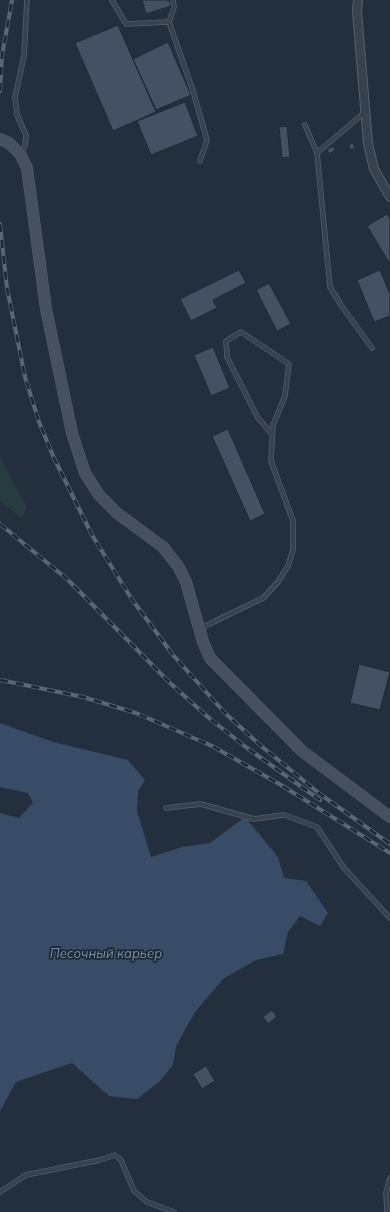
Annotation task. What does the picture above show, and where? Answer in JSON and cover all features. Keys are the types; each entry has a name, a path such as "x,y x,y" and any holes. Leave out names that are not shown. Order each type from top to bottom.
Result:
{"street":[{"path":"358,0 357,11 368,144 374,169 390,197"},
{"path":"0,139 10,143 20,154 27,168 46,309 72,433 85,473 99,495 117,513 162,547 178,566 186,582 203,642 210,658 302,751 390,817"}],"lane":[{"path":"20,154 25,146 26,135 17,116 15,97 24,56 27,0"},
{"path":"112,0 126,24 170,22"},
{"path":"173,0 174,7 170,22 207,140 200,161"},
{"path":"317,153 365,112"},
{"path":"305,125 317,153 330,287 372,348"},
{"path":"200,628 263,598 278,582 288,566 293,550 293,521 271,461 273,425 285,396 289,364 241,332 226,341 227,357 258,418 272,434"},
{"path":"166,808 201,804 254,819 284,816 317,827 344,868 390,918"},
{"path":"0,1192 26,1175 100,1160 115,1154 121,1160 134,1191 147,1202 174,1212"},
{"path":"387,1212 386,1193 390,1178"}],"green space":[{"path":"0,458 27,507 22,518 0,502"}],"water":[{"name":"Песочный карьер","path":"0,723 53,742 128,760 145,780 138,791 137,811 151,857 182,847 210,843 245,817 278,857 284,878 306,881 328,913 320,926 300,916 288,932 283,954 256,960 224,978 195,1012 176,1046 173,1065 160,1081 137,1099 109,1096 72,1063 16,1082 0,1111 0,813 19,818 33,803 28,793 0,787"}],"building":[{"path":"142,0 169,0 171,6 146,14"},
{"path":"118,25 156,112 113,131 75,43"},
{"path":"168,42 191,95 156,110 133,59"},
{"path":"185,102 198,136 151,155 137,121"},
{"path":"287,126 290,157 282,158 279,127"},
{"path":"353,143 355,148 351,150 348,145"},
{"path":"333,146 335,150 329,154 327,150"},
{"path":"387,214 390,219 390,264 367,226"},
{"path":"239,270 246,283 213,300 217,308 191,321 180,299"},
{"path":"380,270 390,294 390,316 374,322 357,280"},
{"path":"269,283 291,324 277,331 256,290"},
{"path":"213,347 230,388 211,396 194,355"},
{"path":"228,429 265,514 250,521 212,436"},
{"path":"359,664 390,672 380,710 350,703"},
{"path":"272,1010 277,1017 268,1024 263,1017"},
{"path":"206,1066 215,1081 202,1089 193,1074"}],"railway":[{"path":"0,91 2,56 12,0"},
{"path":"0,224 7,288 25,377 39,422 54,458 92,535 131,598 173,655 225,713 260,745 320,794 390,844"},
{"path":"0,524 67,579 170,683 209,718 247,748 320,800"},
{"path":"0,680 83,697 136,713 212,746 281,785 390,853"}]}
